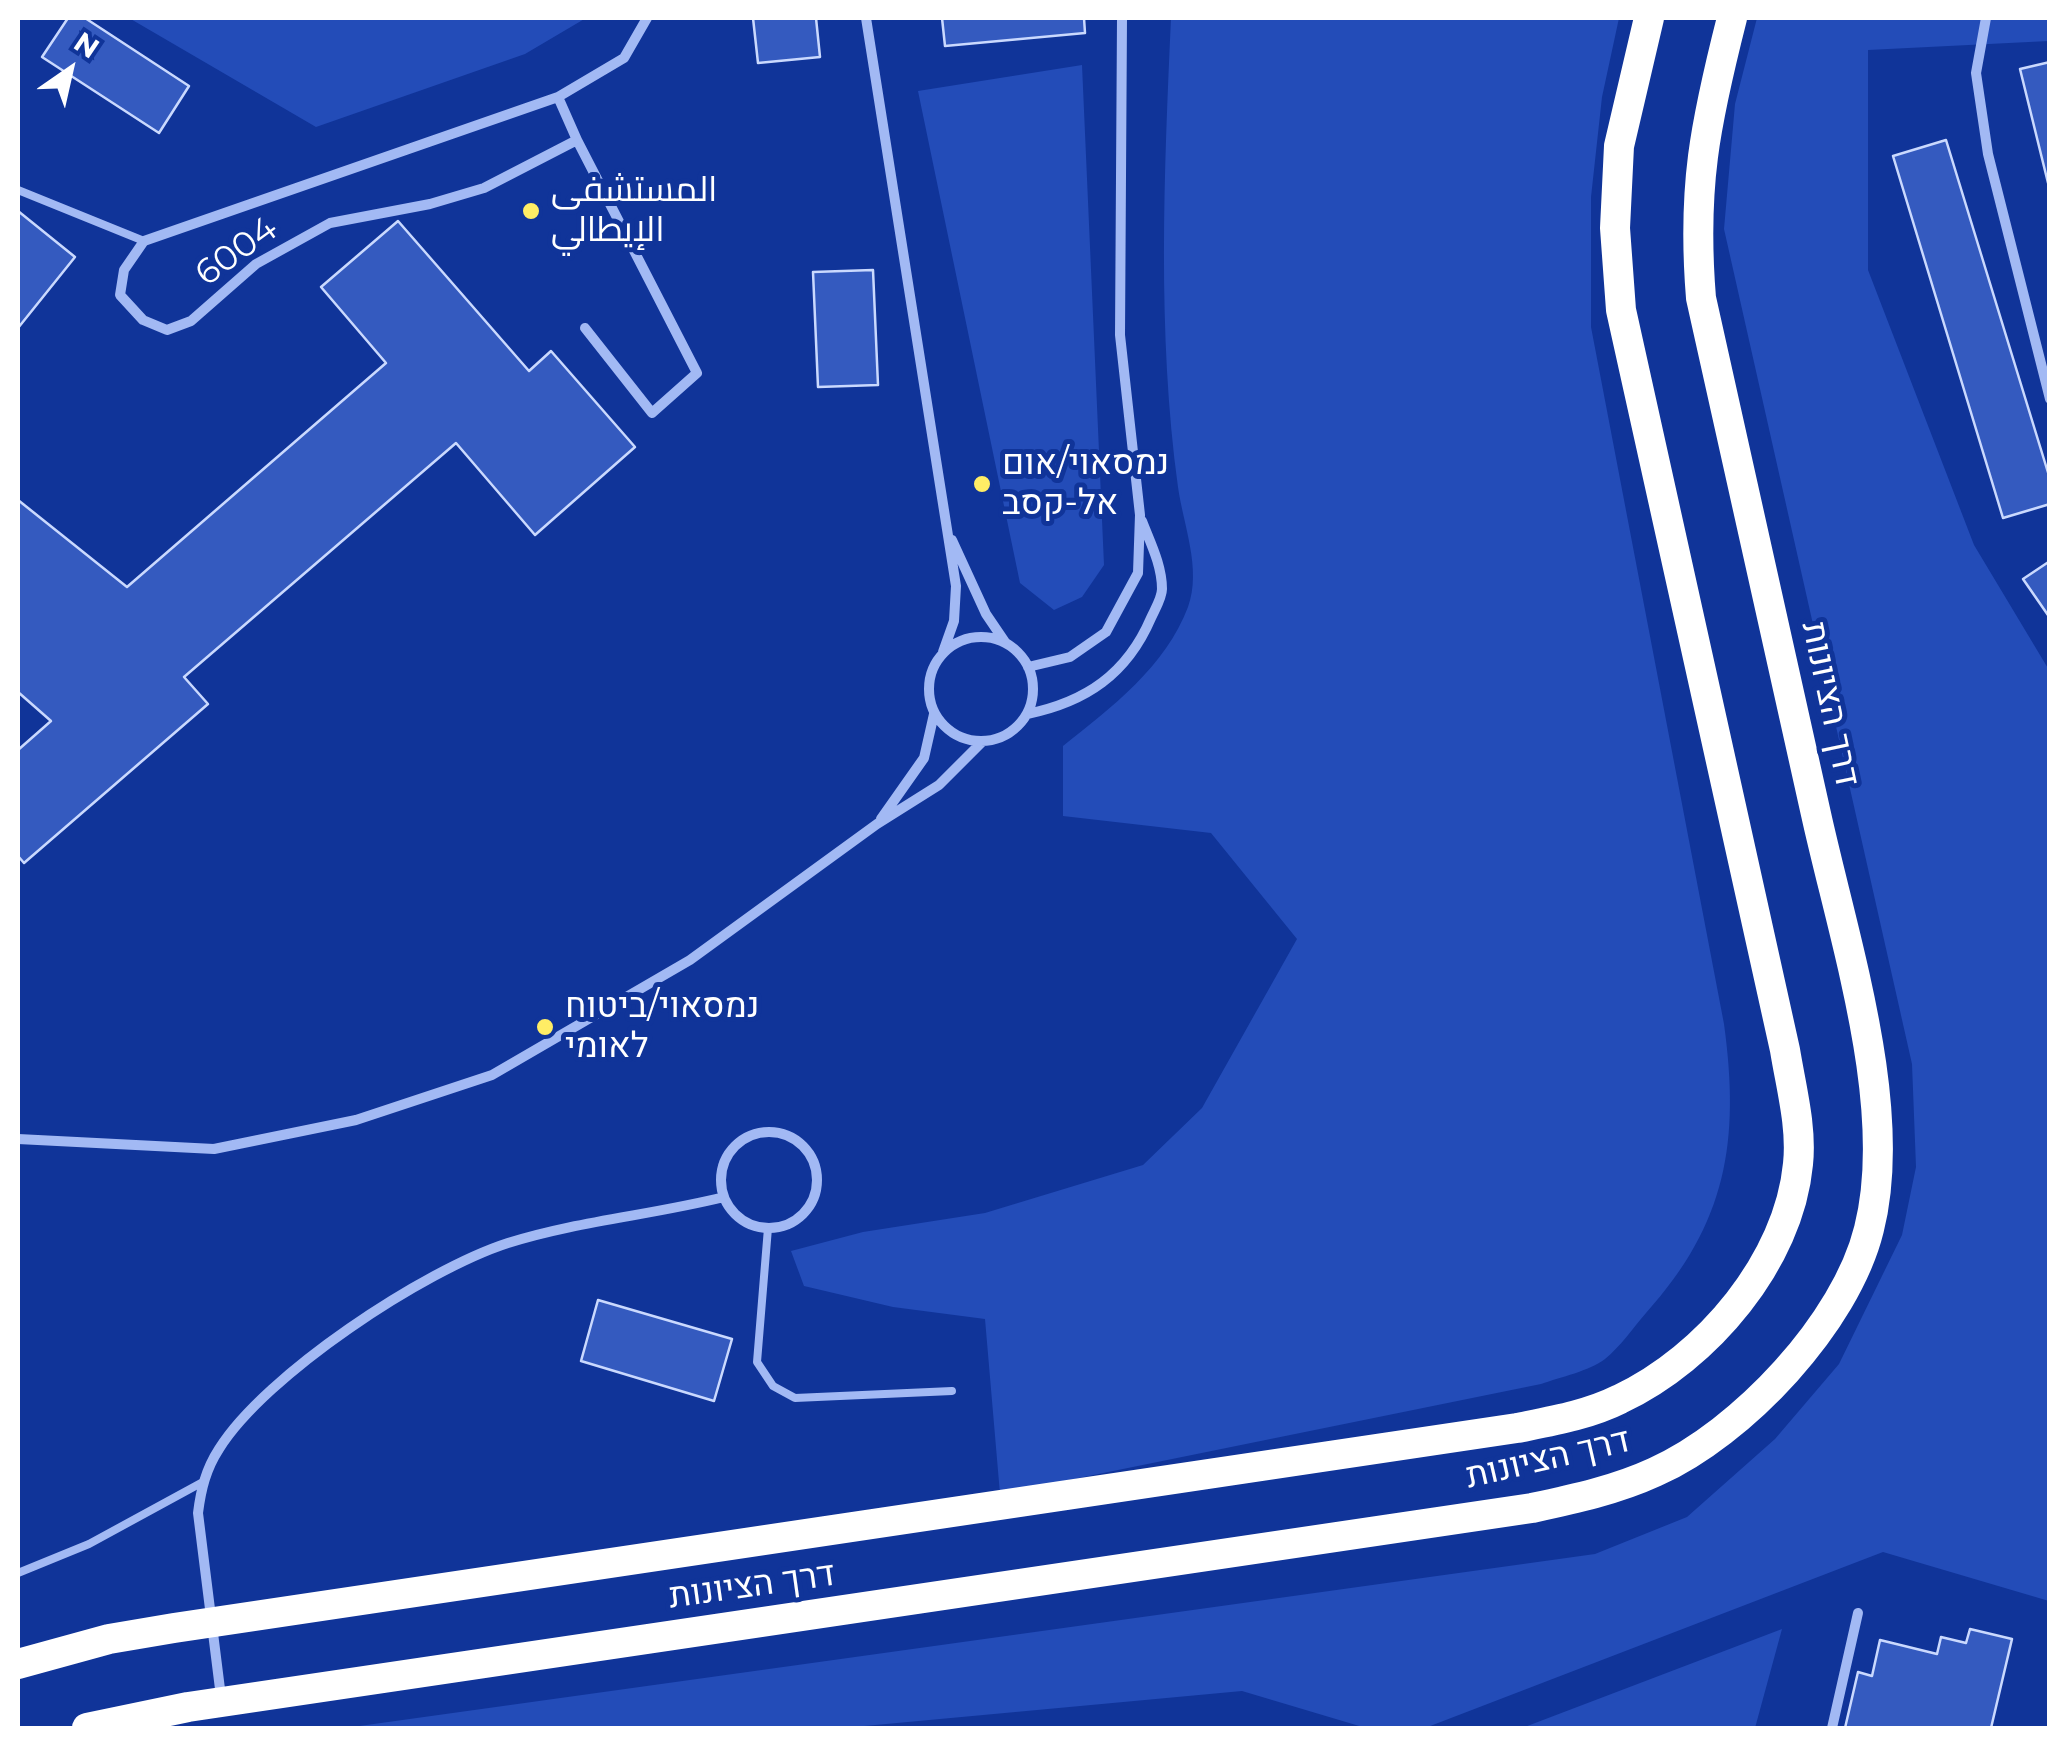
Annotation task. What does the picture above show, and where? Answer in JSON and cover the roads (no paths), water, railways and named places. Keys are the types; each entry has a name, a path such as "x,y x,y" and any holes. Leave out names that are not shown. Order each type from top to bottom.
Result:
{"highway":[{"name":"דרך הציונות","path":"18,1664 109,1640 209,1624 1517,1428 1576,1416 1621,1399 1702,1342 1741,1296 1776,1245 1791,1209 1799,1161 1785,1050 1621,310 1615,228 1619,146 1649,18"},
{"name":"דרך הציונות","path":"87,1728 222,1703 1532,1508 1599,1493 1657,1472 1758,1400 1806,1345 1848,1284 1869,1231 1880,1166 1864,1034 1702,298 1695,228 1700,157 1732,18"}],"street":[{"name":"6004","path":"576,140 484,188 430,204 330,224 256,264 192,321 167,330 143,320 120,295 124,270 144,241 558,97 624,58 647,18"},
{"path":"866,18 956,586 954,621 928,682 934,714 924,758 877,824"},
{"path":"1028,667 1070,657 1106,632 1138,573 1140,515 1120,335 1122,18"},
{"path":"1986,18 1976,73 1988,154 2050,399"},
{"path":"558,97 576,140 697,373 652,413 585,328"},
{"path":"18,1140 214,1149 356,1120 492,1074 690,960 877,824 940,784 983,742 1004,736 1027,714 1064,707 1116,676 1140,646 1163,592 1156,558 1140,515"},
{"path":"948,530 986,614 1028,667 1033,684 1027,714"},
{"path":"942,652 972,637 1005,642"},
{"path":"934,714 958,736 983,742"},
{"path":"771,1132 789,1136 815,1163 818,1182 814,1200 803,1215 786,1225 768,1228 750,1224 724,1197 725,1160 736,1144 752,1134 771,1132"},
{"path":"222,1703 198,1513 202,1483 219,1448 244,1416 337,1338 432,1276 504,1244 570,1226 724,1197"},
{"path":"1832,1728 1858,1613"}],"lane":[{"path":"18,190 144,241"},
{"path":"768,1228 756,1362 773,1386 795,1398 952,1392"},
{"path":"18,1573 89,1544 202,1483"}],"place":[{"name":"المستشفى الإيطالي","path":"531,211"},
{"name":"נמסאוי/אום אל-קסב","path":"982,484"},
{"name":"נמסאוי/ביטוח לאומי","path":"545,1027"}]}
